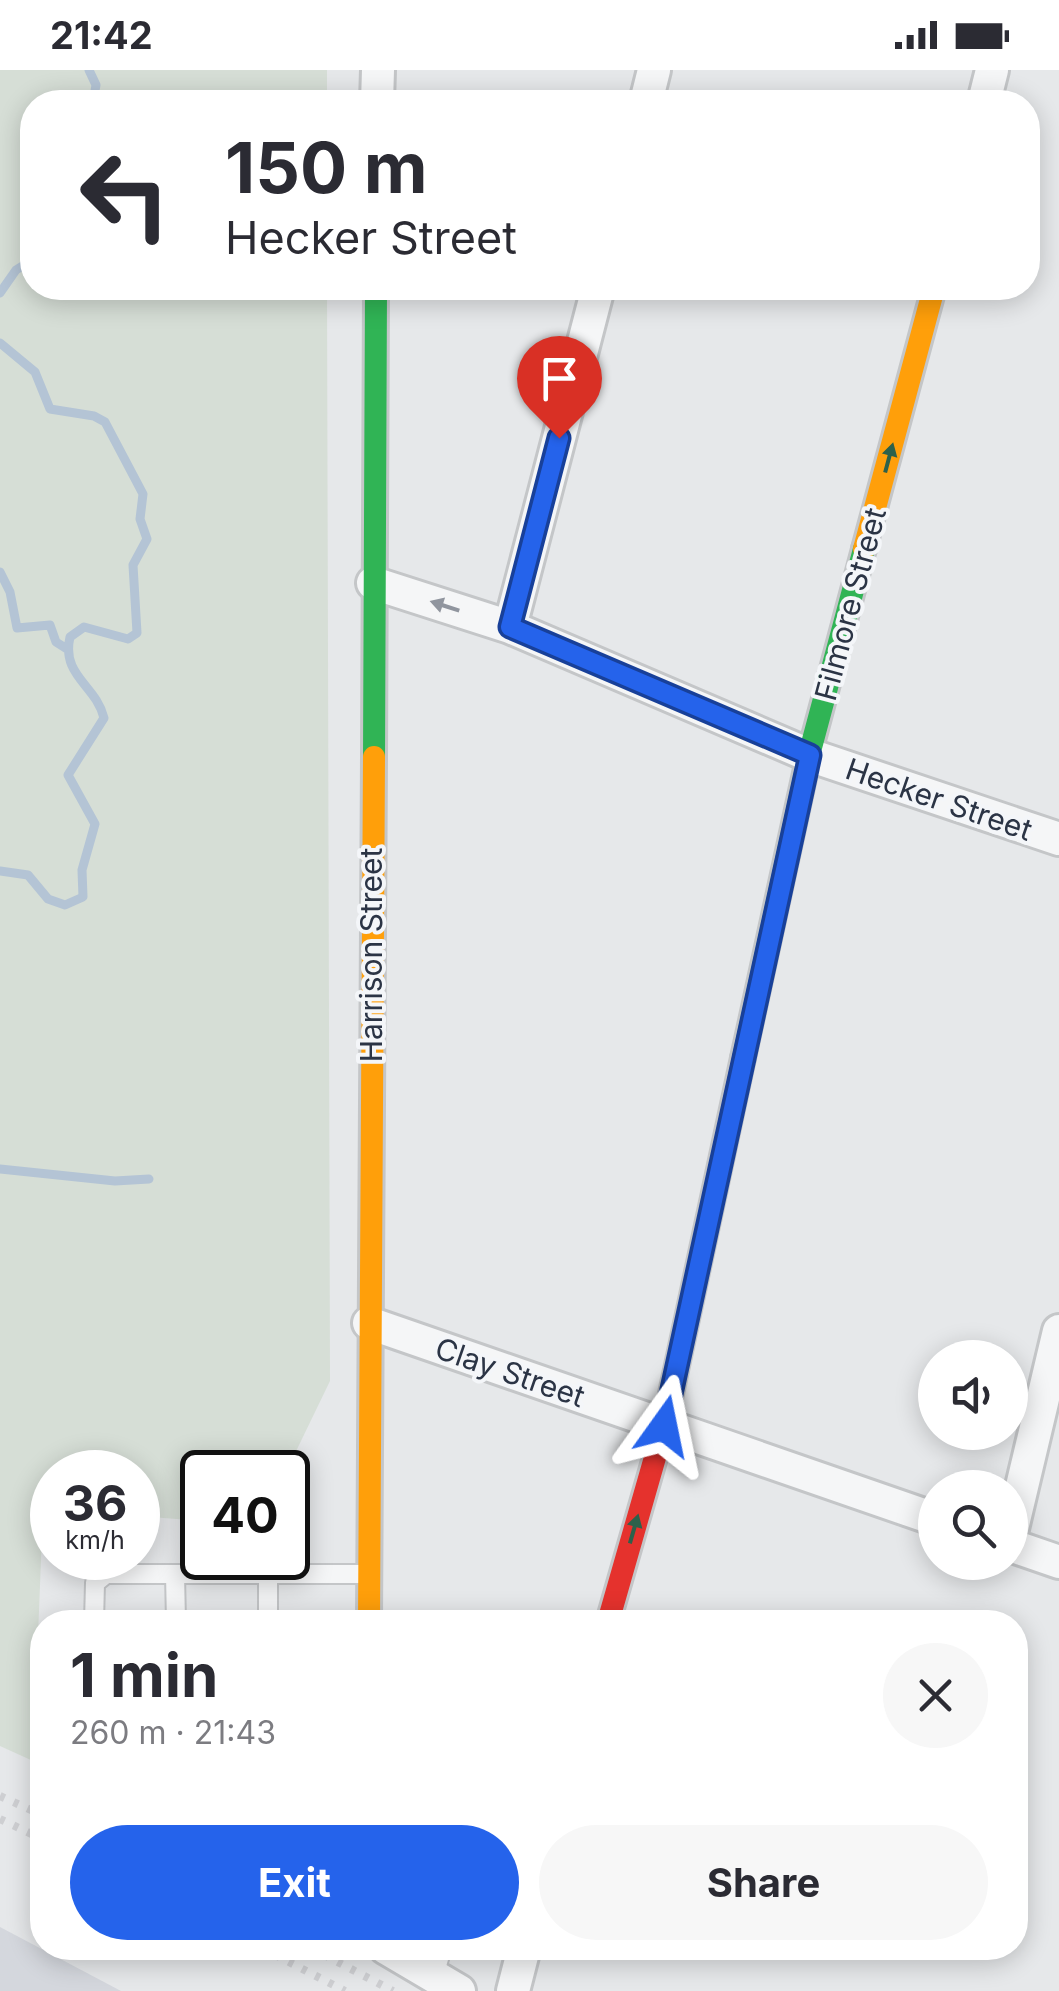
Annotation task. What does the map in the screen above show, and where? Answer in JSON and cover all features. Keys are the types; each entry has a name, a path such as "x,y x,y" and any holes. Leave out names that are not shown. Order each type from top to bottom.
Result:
{"street":[{"name":"Harrison Street","path":"369,1610 376,300"},
{"path":"510,627 595,300"},
{"name":"Filmore Street","path":"611,1610 664,1426 810,755 931,300"},
{"name":"Hecker Street","path":"373,583 510,627 810,755 1059,840"},
{"name":"Clay Street","path":"369,1323 918,1512"},
{"path":"1026,1470 1059,1331"},
{"path":"1028,1551 1059,1562"},
{"path":"416,1960 445,1972"},
{"path":"513,1991 521,1960"}],"lane":[{"path":"94,1610 95,1582 106,1574 180,1574"},
{"path":"176,1574 176,1610"},
{"path":"310,1574 370,1574"},
{"path":"268,1580 268,1610"}],"shaded area":[{"path":"0,70 327,70 327,90 20,90 20,300 327,300 330,1381 297,1450 180,1450 180,1519 160,1518 160,1450 30,1450 30,1580 40,1580 39,1610 30,1610 30,1760 0,1746"},
{"path":"0,1927 30,1943 30,1960 62,1960 121,1991 0,1991"}],"waterway":[{"path":"89,70 95,90"},
{"path":"0,293 20,268"},
{"path":"0,343 35,372 50,409 94,416 105,422 143,494 140,519 147,539 133,565 137,633 128,639 84,627 70,637 70,661 104,718 68,775 95,824 82,870 83,897 65,905 48,899 28,875 0,871"},
{"path":"0,572 10,592 17,628 50,625 56,642 67,649"},
{"path":"0,1169 115,1181 149,1179"}],"railway":[{"path":"0,1796 30,1810"},
{"path":"0,1819 30,1833"},
{"path":"285,1960 345,1991"},
{"path":"334,1960 393,1991"}],"traffic: fast":[{"path":"374,757 376,300"},
{"path":"743,1058 809,755 864,549"}],"traffic: slow":[{"path":"864,549 931,300"},
{"path":"369,1610 374,757"}],"traffic: jam":[{"path":"611,1610 664,1426 743,1058"}],"route":[{"path":"559,438 510,627 810,755 664,1426"}]}
